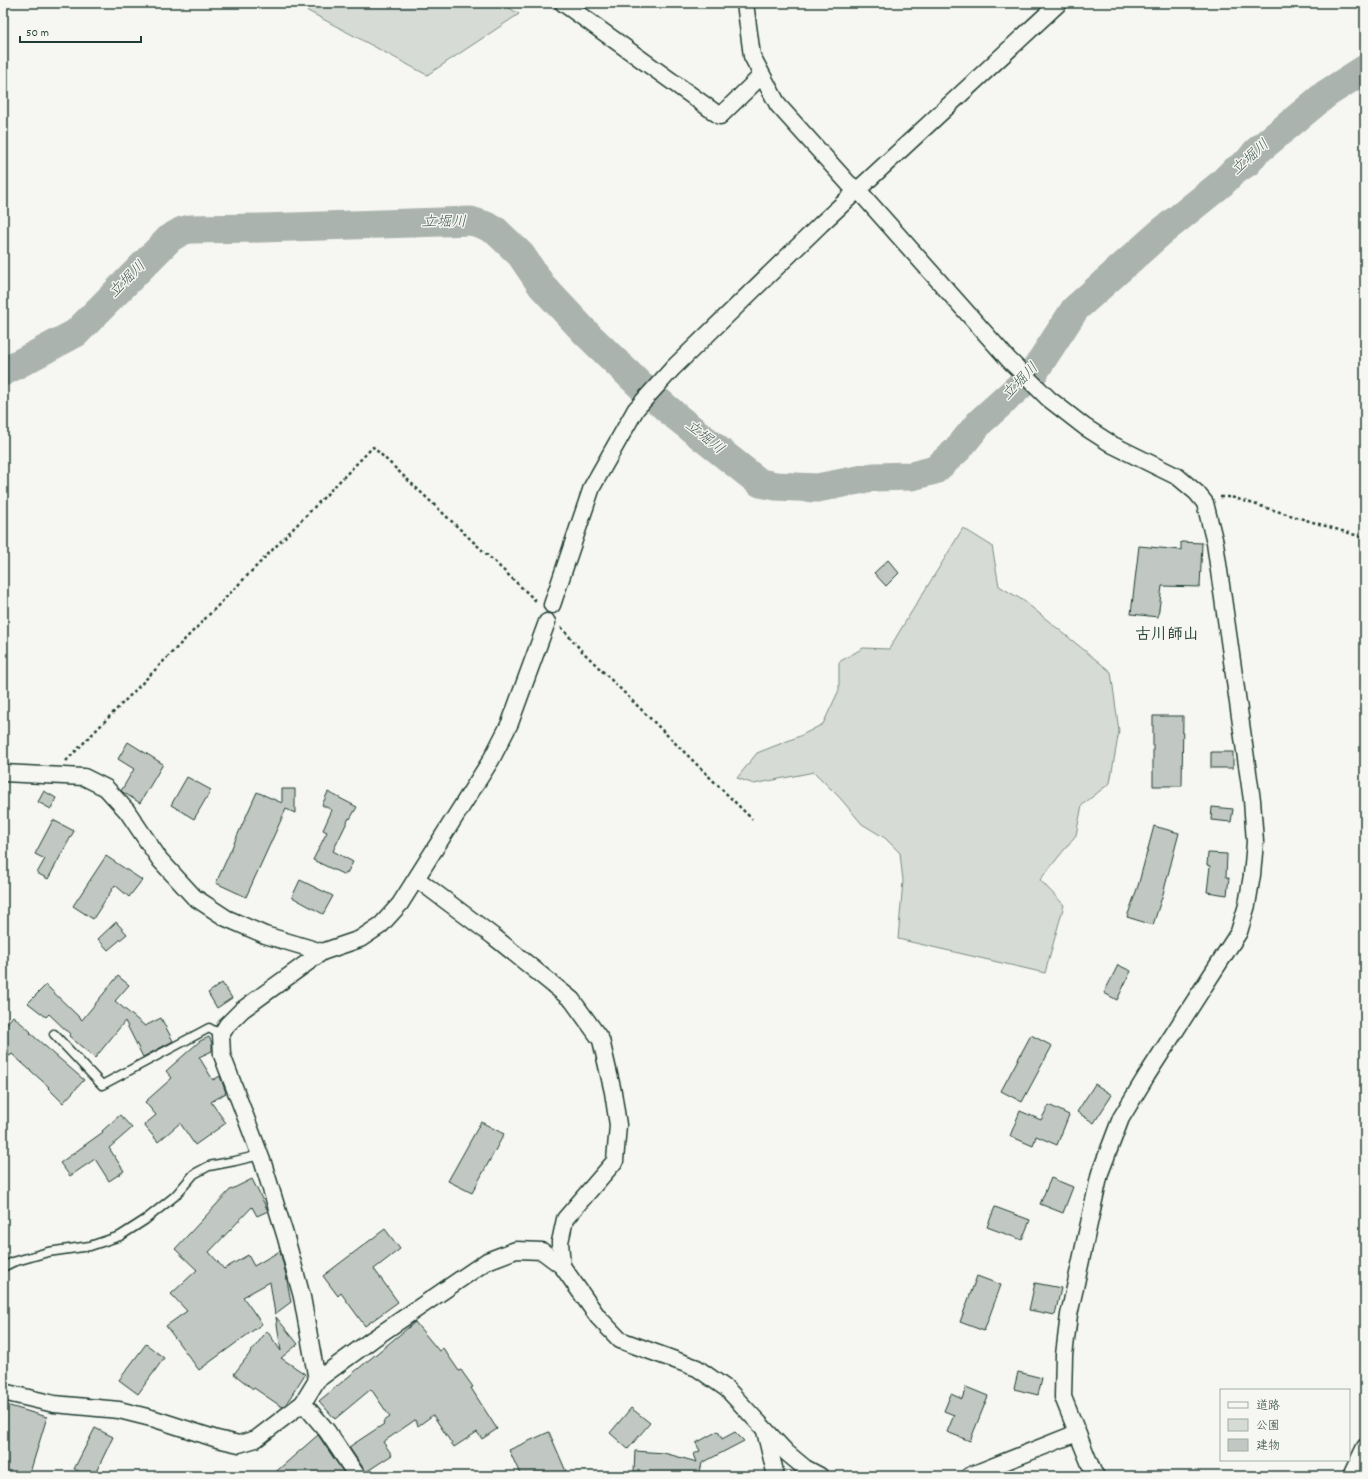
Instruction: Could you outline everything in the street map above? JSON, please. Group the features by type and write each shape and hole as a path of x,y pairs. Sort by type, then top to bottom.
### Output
{"street":[{"path":"563,3 720,116 761,76"},
{"path":"745,3 752,56 761,76 778,105 849,184 858,190 1009,360 1049,399 1085,427 1113,445 1178,477 1197,493 1205,503 1215,543 1252,800 1255,842 1252,875 1247,904 1239,932 1121,1118 1100,1173 1069,1314 1064,1355 1062,1397 1096,1476"},
{"path":"546,605 592,487 636,409 672,368 858,190 1059,3"},
{"path":"317,1380 302,1297 286,1238 260,1155 222,1055 222,1035 227,1025 242,1010 322,952 360,939 381,925 400,904 491,760 510,723 552,622"},
{"path":"3,774 84,777 106,788 127,811 160,860 194,897 226,918 265,935 322,952"},
{"path":"417,879 493,936 572,1000 601,1040 613,1092 618,1125 615,1161 565,1219 560,1242 562,1266"},
{"path":"3,1392 54,1404 119,1410 239,1444 256,1439 303,1402 317,1380 487,1261 516,1250 542,1252 562,1266 598,1317 620,1340 697,1368 727,1389 787,1453 805,1468 820,1476"},
{"path":"303,1402 327,1431 357,1476"},
{"path":"765,1430 776,1476"},
{"path":"969,1476 1077,1433"},
{"path":"1351,1476 1365,1447"}],"lane":[{"path":"54,1034 102,1085 209,1028 222,1035"},
{"path":"3,1267 13,1262 48,1252 90,1246 120,1236 145,1220 175,1196 194,1174 209,1166 260,1155"}],"path":[{"path":"52,775 373,447 546,605"},
{"path":"1205,503 1214,497 1230,497 1365,538"},
{"path":"552,622 752,819"}],"green space":[{"path":"293,3 501,3 519,14 427,75"},
{"path":"963,528 992,546 999,586 1024,601 1111,672 1119,731 1110,783 1082,805 1076,835 1040,880 1064,905 1045,973 898,939 903,881 900,853 885,838 862,824 840,798 814,772 754,784 737,778 757,753 800,736 823,724 839,690 839,662 863,648 889,649"}],"building":[{"path":"1181,542 1202,543 1200,587 1162,586 1158,617 1131,614 1139,546 1181,550"},
{"path":"888,560 899,573 886,586 874,573"},
{"path":"1153,716 1183,716 1182,786 1153,786"},
{"path":"128,742 163,764 140,803 121,791 134,769 118,759"},
{"path":"1211,752 1233,752 1233,768 1211,768"},
{"path":"187,777 211,790 194,819 171,805"},
{"path":"282,789 295,789 295,813 286,809 246,897 216,883 257,792 282,803"},
{"path":"44,791 56,798 51,809 38,802"},
{"path":"328,792 357,807 350,819 349,818 333,851 353,862 345,875 313,860 327,832 323,830 332,810 322,805"},
{"path":"1212,807 1233,809 1231,822 1211,820"},
{"path":"53,820 74,831 48,879 37,873 45,859 35,854"},
{"path":"1154,826 1179,833 1153,925 1127,917 1138,886"},
{"path":"1208,853 1227,854 1226,877 1229,878 1227,895 1207,892 1210,866 1207,865"},
{"path":"106,856 142,880 129,897 115,885 93,919 73,906"},
{"path":"300,880 333,896 323,914 292,897"},
{"path":"116,922 127,934 108,950 98,939"},
{"path":"1118,965 1131,971 1117,1000 1104,993"},
{"path":"118,976 129,985 115,1001 145,1026 161,1018 173,1041 143,1057 125,1021 95,1058 69,1036 70,1034 49,1014 46,1017 28,1003 46,985 82,1020"},
{"path":"222,983 232,998 217,1008 208,993"},
{"path":"13,1016 31,1032 30,1033 84,1080 63,1103 48,1088 49,1087 12,1054 10,1056 3,1051 3,1028"},
{"path":"1031,1035 1052,1046 1022,1102 1001,1091"},
{"path":"209,1037 212,1043 212,1051 199,1057 213,1080 220,1076 226,1093 211,1102 226,1123 195,1145 180,1123 158,1142 144,1125 156,1115 145,1102 172,1078 166,1071 200,1041"},
{"path":"1095,1084 1112,1095 1094,1123 1077,1112"},
{"path":"1049,1105 1069,1115 1057,1145 1036,1136 1033,1146 1010,1136 1020,1111 1041,1120"},
{"path":"120,1115 132,1128 109,1148 124,1171 109,1181 95,1159 70,1176 60,1163 103,1132 102,1131"},
{"path":"481,1122 504,1134 472,1193 448,1181"},
{"path":"1051,1178 1073,1187 1063,1213 1040,1204"},
{"path":"252,1179 268,1211 257,1216 252,1207 209,1252 224,1269 248,1255 254,1266 280,1251 291,1302 275,1314 270,1282 243,1297 262,1324 199,1370 166,1326 187,1311 171,1294 197,1270 175,1249 230,1190"},
{"path":"995,1207 1030,1220 1022,1240 987,1227"},
{"path":"385,1229 400,1249 374,1269 398,1302 365,1326 341,1293 338,1296 323,1276"},
{"path":"977,1276 1001,1285 984,1331 960,1322"},
{"path":"1035,1283 1061,1288 1055,1315 1029,1310"},
{"path":"276,1317 298,1344 281,1358 305,1374 286,1404 282,1407 254,1388 253,1389 234,1374 267,1331 281,1351"},
{"path":"415,1322 439,1351 443,1348 459,1371 461,1370 473,1387 471,1388 497,1429 482,1439 477,1432 454,1447 433,1415 418,1426 415,1420 383,1442 392,1455 366,1472 349,1447 384,1424 383,1422 390,1417 371,1389 335,1419 319,1401"},
{"path":"146,1344 164,1358 138,1394 119,1380"},
{"path":"1018,1372 1042,1378 1038,1395 1014,1389"},
{"path":"966,1387 988,1396 970,1441 947,1432 954,1415 944,1411 951,1394 962,1399"},
{"path":"3,1404 47,1417 29,1476 3,1476"},
{"path":"631,1408 650,1423 628,1449 610,1433"},
{"path":"95,1428 113,1437 94,1476 88,1476 74,1469"},
{"path":"718,1431 722,1439 735,1432 744,1441 702,1463 699,1476 642,1476 642,1472 634,1471 635,1451 664,1453 697,1462 694,1454 700,1451 696,1443"},
{"path":"549,1432 568,1476 521,1476 509,1450"},
{"path":"318,1435 346,1476 271,1476"}],"waterway":[{"name":"立堀川","path":"3,372 76,333 170,238 182,231 190,229 471,221 496,231 521,255 542,286 586,333 643,388 678,418 760,483 776,486 817,488 874,477 912,476 935,470 958,449 980,422 1032,375 1075,309 1159,234 1221,184 1233,172 1248,162 1256,152 1326,94 1365,69"}],"district":[{"name":"古川師山","path":"1167,635"}]}
